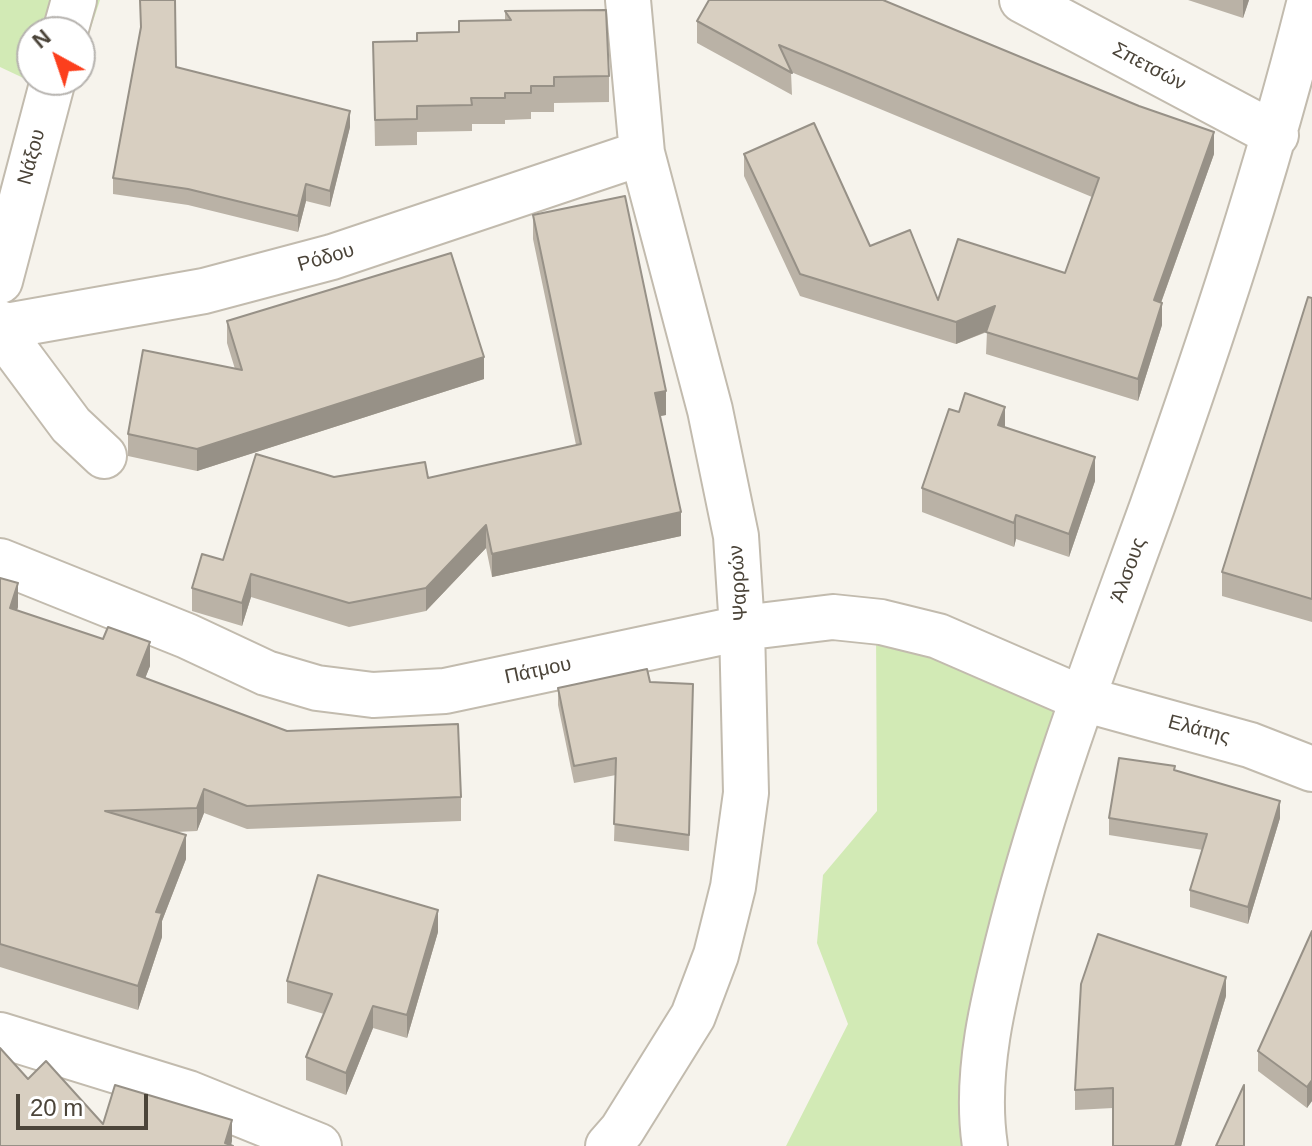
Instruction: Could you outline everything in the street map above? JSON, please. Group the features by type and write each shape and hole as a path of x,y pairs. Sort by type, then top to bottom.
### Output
{"street":[{"name":"Ψαρρών","path":"608,1146 693,1016 716,955 733,887 746,793 742,628 736,536 710,410 642,153 628,0"},
{"name":"Σπετσών","path":"1022,0 1276,135"},
{"name":"Άλσους","path":"985,1146 984,1078 994,997 1029,862 1083,699 1173,447 1276,135 1310,0"},
{"name":"Νάξου","path":"0,281 49,96"},
{"name":"Ρόδου","path":"1,325 204,291 290,268 436,225 642,153"},
{"path":"1,325 71,425 104,456"},
{"name":"Πάτμου","path":"0,561 187,636 266,673 317,688 373,695 445,691 742,628 833,617 881,622 938,636 1083,699"},
{"name":"Ελάτης","path":"1083,699 1250,745 1312,769"},
{"path":"0,1035 188,1093 319,1146"}],"green space":[{"path":"0,0 100,0 95,16 16,16 16,75 0,67"},
{"path":"876,630 1067,705 976,1146 786,1146 848,1024 817,943 823,875 877,811"}],"building":[{"path":"140,0 175,0 176,67 350,111 330,191 306,184 298,216 188,189 113,178 141,27"},
{"path":"709,0 883,0 1139,106 1214,132 1154,300 1162,303 1138,379 986,332 995,306 956,322 800,274 744,154 814,123 870,246 910,230 938,300 958,239 1065,273 1099,178 779,45 792,73 697,21"},
{"path":"606,10 609,76 554,77 554,86 531,86 531,93 505,93 505,98 471,98 472,105 417,106 417,119 375,120 373,42 417,41 417,33 459,32 459,21 511,20 505,11"},
{"path":"625,196 666,391 655,393 681,512 492,554 486,525 426,588 349,603 251,574 242,603 192,588 202,554 223,560 256,454 334,477 425,462 428,478 581,444 533,215"},
{"path":"451,253 484,357 197,449 128,434 143,350 242,370 227,321"},
{"path":"1308,297 1312,298 1312,599 1222,572"},
{"path":"965,393 1005,407 998,425 1095,457 1069,534 1016,515 1014,523 922,488 949,409 959,412"},
{"path":"0,578 18,583 10,608 103,639 108,627 150,642 137,675 287,731 458,724 461,797 247,806 204,789 197,808 105,811 186,835 156,912 162,913 138,986 0,944"},
{"path":"647,669 650,682 693,684 689,835 614,824 616,758 574,766 558,688"},
{"path":"1119,758 1175,766 1174,770 1280,801 1248,907 1190,890 1207,834 1109,818"},
{"path":"318,875 438,910 407,1015 373,1006 346,1073 306,1057 332,994 287,981"},
{"path":"1312,931 1312,1080 1307,1087 1258,1051"},
{"path":"1098,934 1226,977 1175,1146 1113,1146 1113,1088 1075,1090 1081,984"},
{"path":"0,1048 28,1079 46,1061 103,1124 115,1085 232,1120 225,1143 233,1146 0,1146"},
{"path":"1244,1085 1244,1146 1216,1146"}]}
